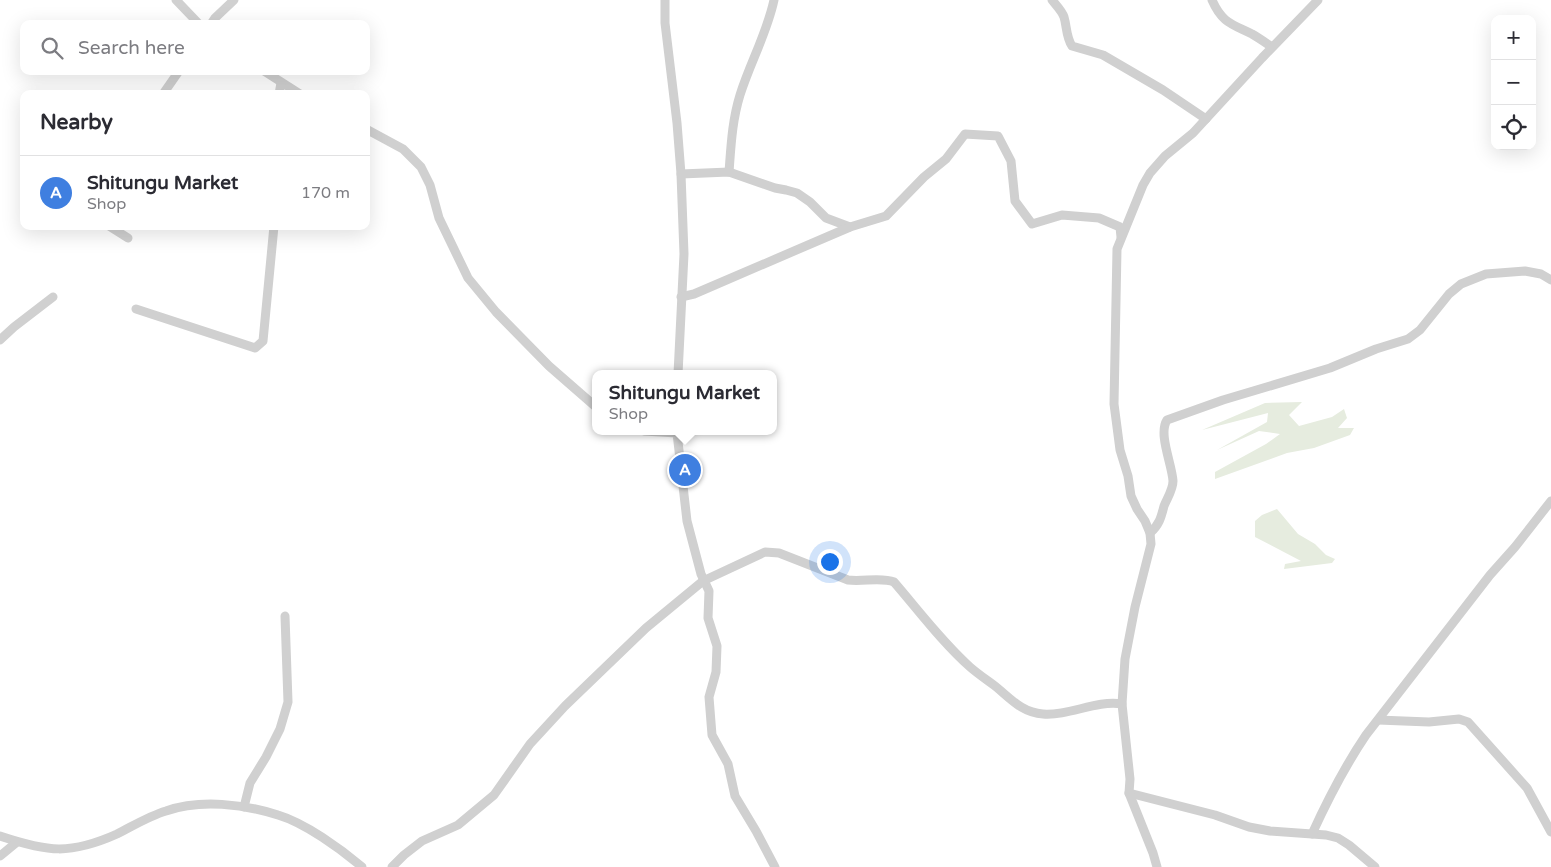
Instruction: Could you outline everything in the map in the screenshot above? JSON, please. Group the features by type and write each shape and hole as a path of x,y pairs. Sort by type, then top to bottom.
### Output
{"street":[{"path":"176,0 195,20"},
{"path":"214,20 234,0"},
{"path":"665,0 665,23 678,123 684,254 678,370"},
{"path":"729,172 732,134 738,103 762,41 774,0"},
{"path":"1052,0 1062,12 1067,36 1072,46 1103,55 1163,90 1206,120"},
{"path":"1212,0 1222,18 1231,25 1253,34 1272,47"},
{"path":"1157,867 1129,793 1130,779 1122,704 1125,659 1135,607 1151,544 1150,533 1145,521 1131,496 1116,430 1114,404 1116,259 1121,237 1150,173 1165,156 1206,120 1272,47 1318,0"},
{"path":"166,90 176,75"},
{"path":"270,75 293,90"},
{"path":"280,90 281,83"},
{"path":"370,131 403,149 415,161 430,185 440,218 468,278 496,312 550,366 592,403"},
{"path":"681,298 850,227 883,218 890,214 924,177 946,159 965,134 998,136 1011,161 1016,201 1032,224 1062,215 1099,218 1120,227 1121,237"},
{"path":"681,174 729,172 797,194 810,202 826,218 850,227"},
{"path":"115,230 128,238"},
{"path":"136,309 255,348 263,341 274,230"},
{"path":"1150,533 1160,521 1172,486 1171,464 1164,438 1167,420 1223,400 1330,368 1376,349 1408,339 1420,330 1449,294 1461,284 1486,274 1525,271 1542,274 1551,280"},
{"path":"0,340 53,297"},
{"path":"677,435 687,521 703,581 709,591 708,618 717,646 716,672 709,697 712,735 728,764 735,796 775,867"},
{"path":"1312,834 1330,794 1352,755 1490,575 1551,501"},
{"path":"392,867 422,841 458,825 494,795 530,744 565,706 646,628 703,581 765,552 779,553 848,580 858,582 891,580 965,662 1014,703 1024,709 1041,714 1060,714 1104,704 1122,704"},
{"path":"244,807 250,783 266,758 280,729 288,702 285,616"},
{"path":"1378,720 1429,722 1459,720 1468,722 1527,788 1551,832"},
{"path":"1129,793 1215,815 1249,827 1338,838 1375,867"},
{"path":"0,836 47,850 72,850 116,834 164,811 185,805 244,807 279,815 306,828 332,844 362,867"},
{"path":"0,856 17,842"}],"shaded area":[{"path":"1302,402 1289,415 1299,426 1332,417 1344,409 1347,418 1338,428 1354,428 1350,435 1314,448 1287,453 1215,479 1215,472 1266,444 1280,434 1259,431 1217,450 1267,422 1268,413 1202,430 1265,403"},
{"path":"1277,509 1298,534 1315,544 1326,555 1335,559 1332,563 1284,569 1285,564 1301,561 1255,537 1255,521 1262,515"}],"place":[{"name":"Shitungu Market","path":"685,470"}]}
